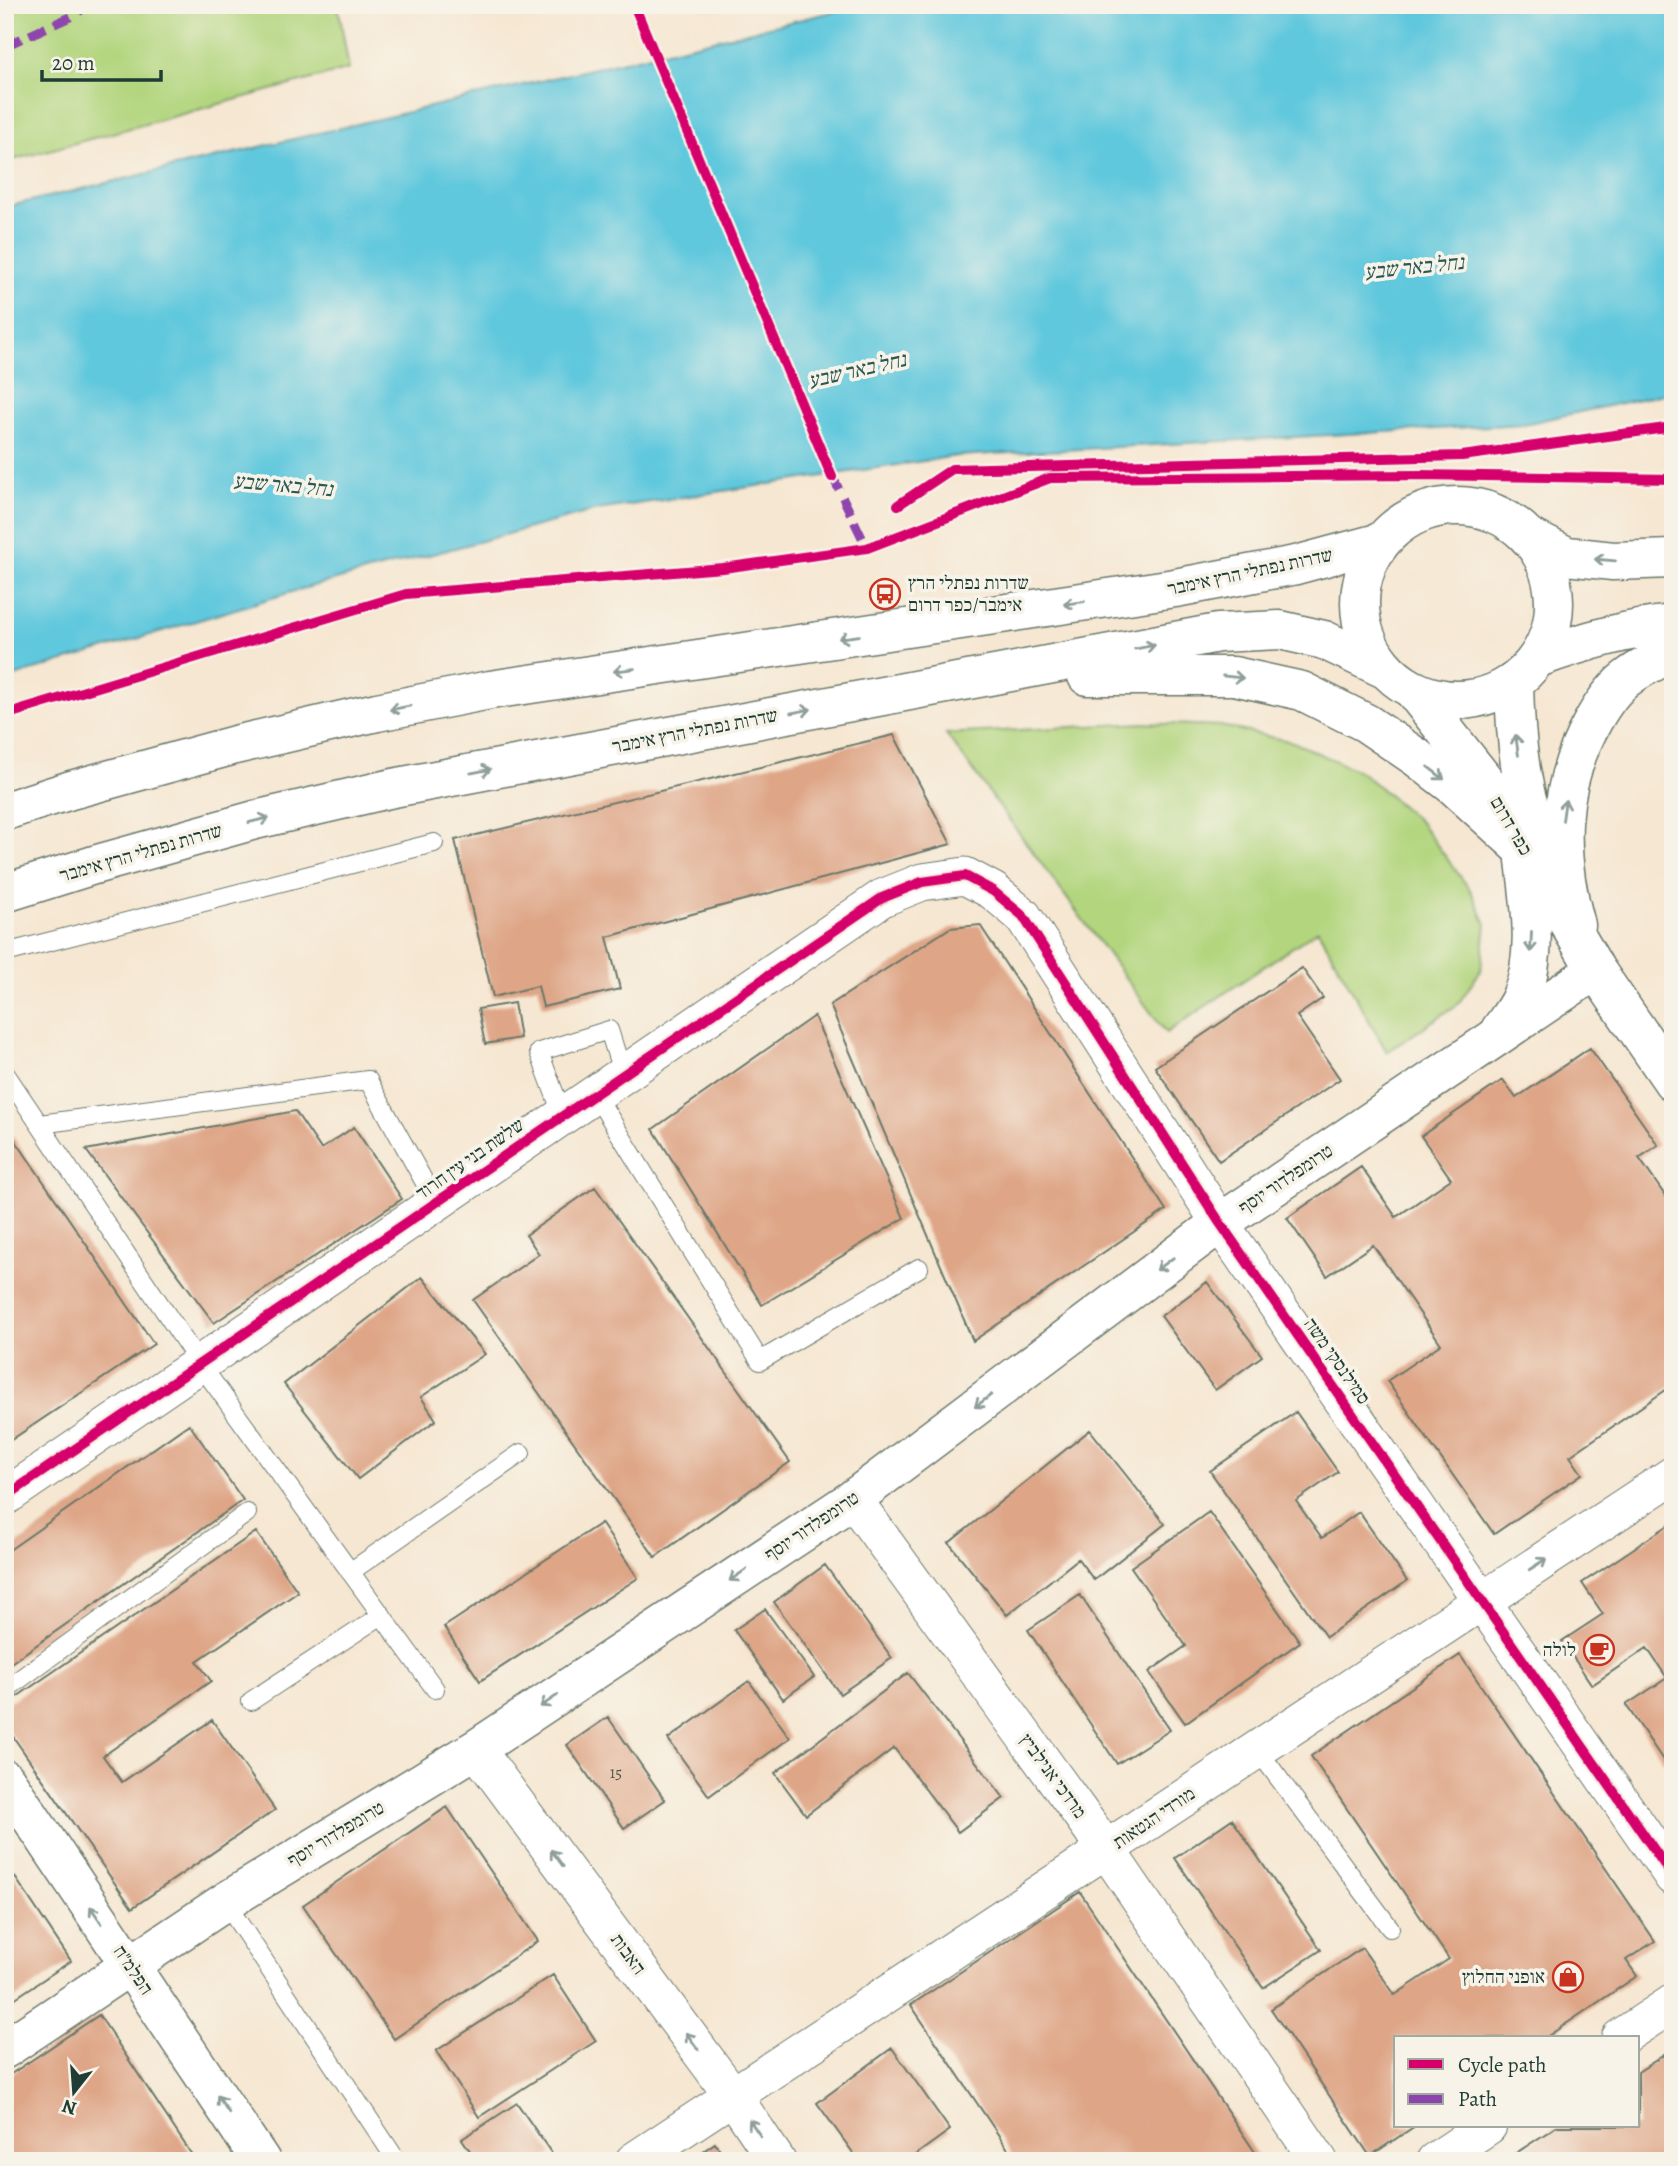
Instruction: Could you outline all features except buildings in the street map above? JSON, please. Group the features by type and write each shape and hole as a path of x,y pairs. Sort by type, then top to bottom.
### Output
{"main road":[{"path":"1673,559 1613,561 1567,556 1529,537 1502,516 1470,507 1437,508 1406,520 1381,542 1367,566 1360,593 1361,621 1370,647 1400,680 1438,699 1465,700 1491,695 1526,670 1572,646 1673,624"},
{"path":"1526,670 1552,628 1555,596 1547,564 1529,537"},
{"name":"שדרות נפתלי הרץ אימבר","path":"5,811 235,745 377,712 490,690 1175,588 1296,565 1381,542"},
{"name":"שדרות נפתלי הרץ אימבר","path":"5,893 254,820 393,788 1218,634 1280,630 1324,640 1400,680"},
{"path":"1576,925 1567,894 1562,823 1568,782 1579,746 1601,706 1629,677 1673,652"},
{"name":"כפר דרום","path":"1526,670 1515,732 1519,764 1535,831 1596,970"},
{"path":"994,675 1234,676 1302,691 1366,723 1416,757 1455,787 1524,850 1532,928 1530,966 1521,998 1495,1038"},
{"name":"כפר דרום","path":"1400,680 1485,781 1596,970 1673,1082"},
{"name":"טרומפלדור יוסף","path":"5,2049 225,1902 476,1749 853,1499 1220,1223 1596,970"},
{"name":"הפלמ\"ח","path":"5,1779 261,2161"}],"street":[{"name":"שלשת בני עין חרוד","path":"5,1497 882,898 922,881 965,876"},
{"name":"סמילנסקי משה","path":"965,876 993,891 1023,916 1220,1223 1673,1877"},
{"name":"מורדי הגטאות","path":"635,2161 1673,1475"},
{"name":"מרדכי אנילביץ","path":"853,1499 1106,1849 1320,2161"},
{"name":"האבות","path":"476,1749 733,2096 777,2161"},
{"path":"1623,2036 1673,2003"},
{"path":"1435,2161 1485,2128"}],"lane":[{"path":"5,953 434,844"},
{"path":"563,1116 539,1052 609,1030 609,1085 760,1361 919,1268"},
{"path":"5,1073 200,1364 435,1689"},
{"path":"40,1125 368,1080 436,1203"},
{"path":"350,1572 521,1453"},
{"path":"5,1690 247,1513"},
{"path":"251,1700 382,1615"},
{"path":"1257,1749 1390,1928"},
{"path":"225,1902 397,2161"}],"green space":[{"path":"5,5 338,5 349,69 5,162"},
{"path":"1142,723 1221,726 1293,742 1361,772 1419,821 1471,891 1486,924 1481,970 1458,1004 1387,1052 1318,930 1166,1033 946,734"}],"water":[{"name":"נחל באר שבע","path":"862,5 1673,5 1673,392 1524,424 957,456 597,510 298,590 5,679 5,207"}],"marked path":[{"path":"5,46 77,14 86,5"},
{"path":"831,473 867,548"}],"cycle path":[{"path":"634,5 832,477"},
{"path":"898,505 952,469 1462,456 1673,427"},
{"path":"5,715 406,594 723,568 867,548 1050,478 1419,475 1673,479"},
{"path":"5,1497 882,898 922,882 965,876 993,891 1023,916 1220,1223 1673,1877"}],"place":[{"name":"שדרות נפתלי הרץ אימבר/כפר דרום","path":"885,594"},
{"name":"לולה","path":"1599,1650"},
{"name":"אופני החלוץ","path":"1568,1977"}]}
